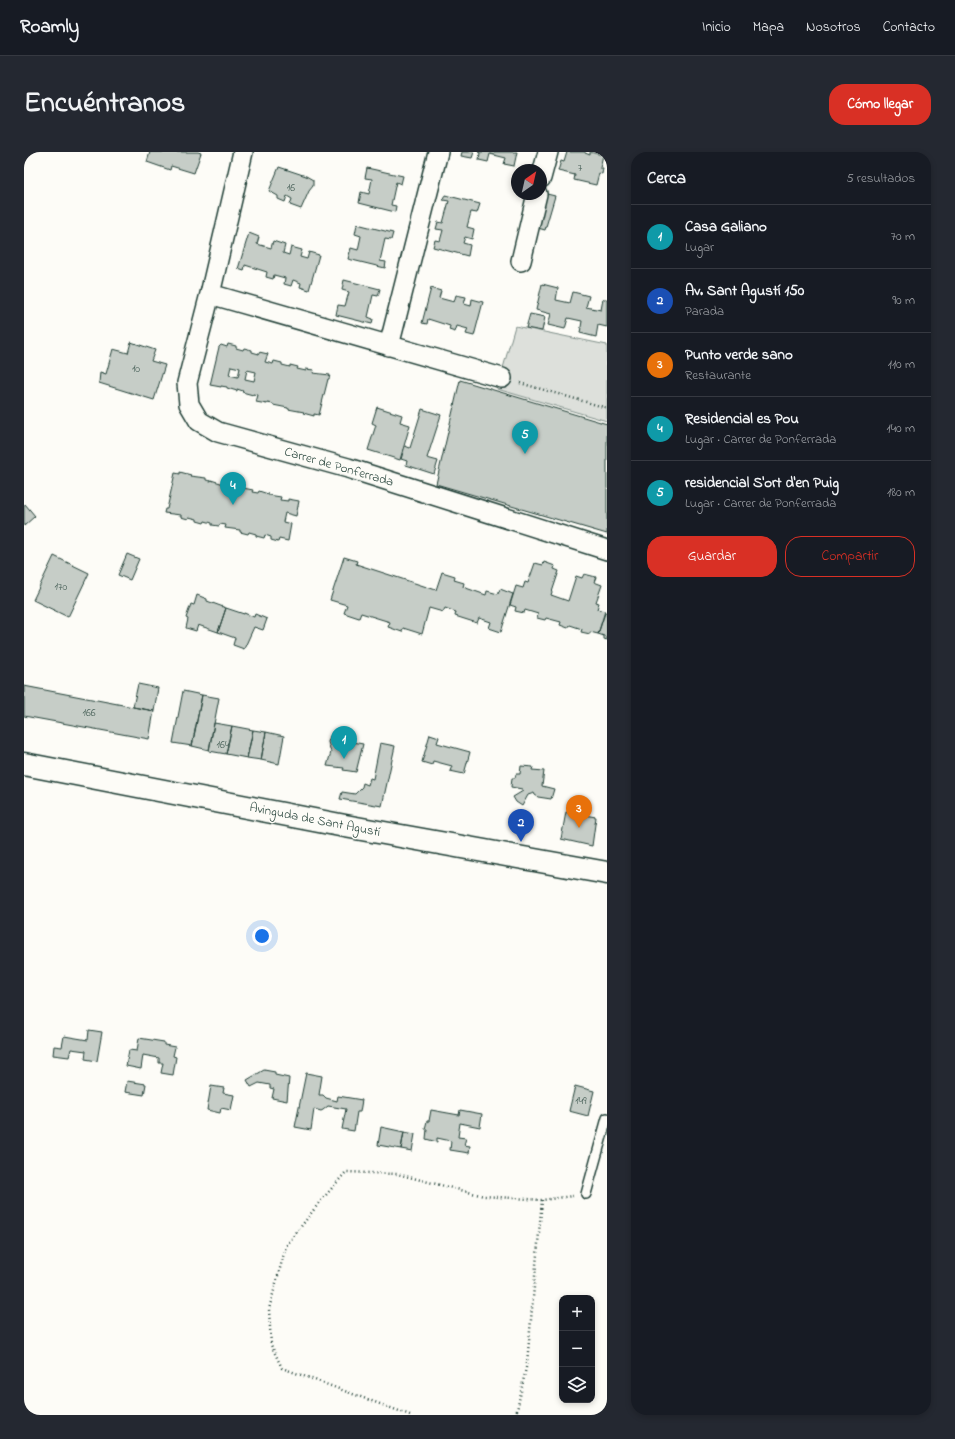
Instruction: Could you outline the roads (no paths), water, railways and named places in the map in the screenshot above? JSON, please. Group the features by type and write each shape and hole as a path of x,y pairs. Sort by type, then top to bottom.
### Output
{"street":[{"name":"Carrer de Ponferrada","path":"243,152 210,294 187,384 189,404 199,421 218,432 348,468 607,550"},
{"path":"389,346 438,152"},
{"path":"545,164 548,152"},
{"path":"520,261 535,200"},
{"path":"210,294 502,378"},
{"name":"Avinguda de Sant Agustí","path":"24,764 345,826 607,873"}],"lane":[{"path":"586,1194 607,1118"}],"place":[{"name":"residencial S'ort d'en Puig","path":"525,454"},
{"name":"Residencial es Pou","path":"233,505"},
{"name":"Casa Galiano","path":"344,759"},
{"name":"Punto verde sano","path":"579,828"},
{"name":"Av. Sant Agustí 150","path":"521,842"}]}
